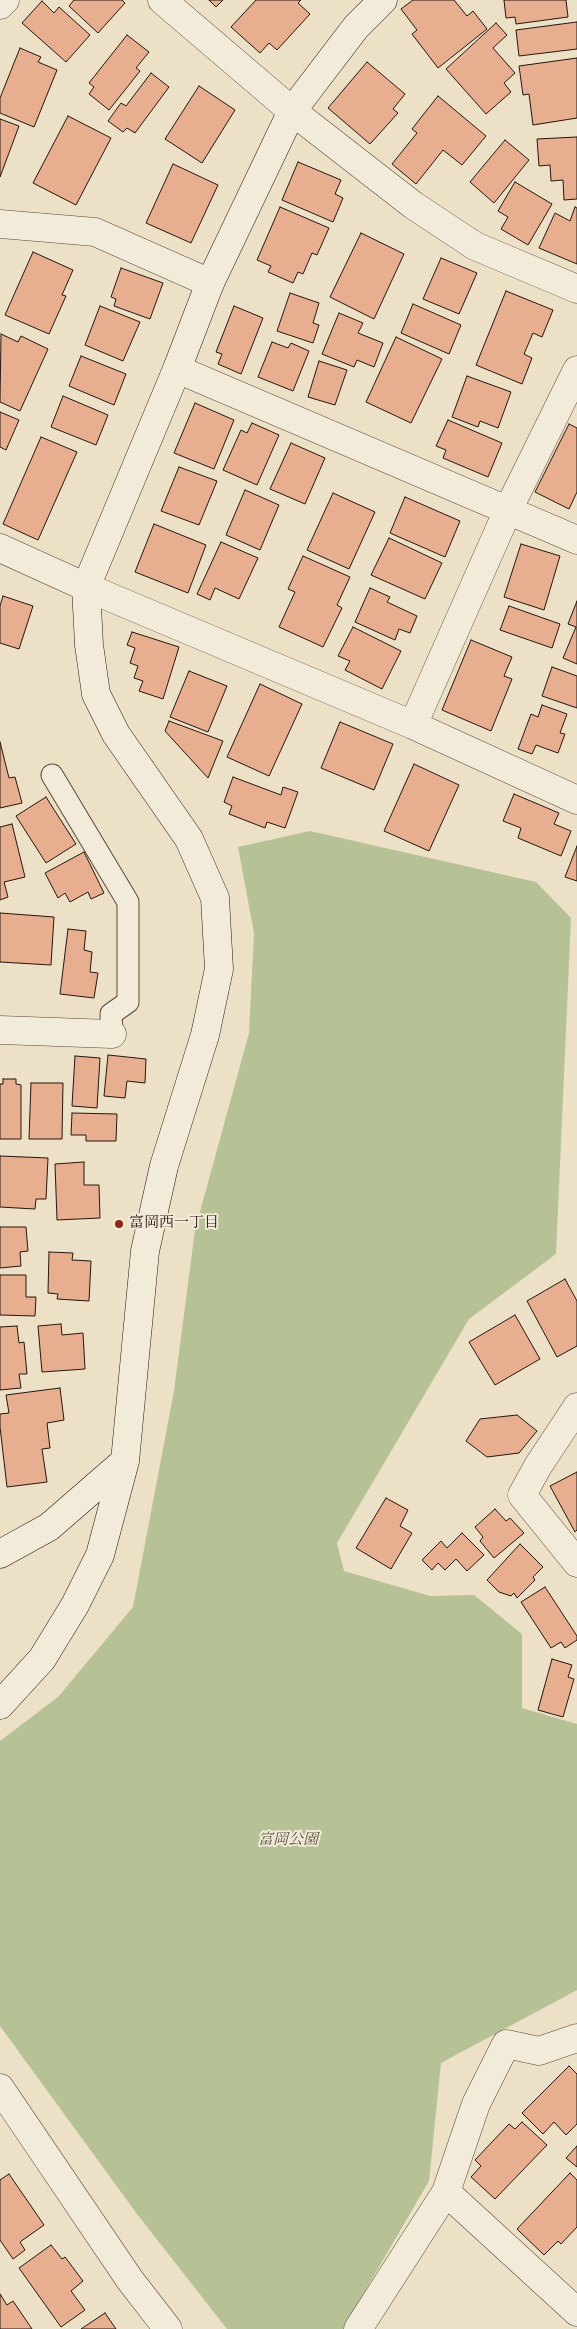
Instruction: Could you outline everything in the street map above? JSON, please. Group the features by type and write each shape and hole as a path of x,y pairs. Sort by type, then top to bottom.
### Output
{"street":[{"path":"0,5 5,0"},
{"path":"162,0 292,111 413,205 475,246 577,289"},
{"path":"0,1705 42,1659 75,1605 100,1555 124,1461 144,1251 164,1166 205,1034 219,970 215,898 189,839 116,734 96,694 89,645 86,588 177,369 210,283 292,111 356,27 383,0"},
{"path":"0,224 95,232 210,283"},
{"path":"177,369 577,540"},
{"path":"413,725 508,510 577,370"},
{"path":"0,548 86,588 413,725 577,800"},
{"path":"0,1030 112,1034"},
{"path":"577,1407 522,1495 577,1563"},
{"path":"0,1554 49,1527 124,1461"},
{"path":"358,2329 446,2192 476,2104 506,2044 539,2051 577,2038"},
{"path":"0,2088 130,2280 168,2329"},
{"path":"446,2192 577,2312"}],"lane":[{"path":"52,775 128,902 128,1002 111,1014 112,1034"}],"green space":[{"name":"富岡公園","path":"310,831 536,882 571,918 556,1254 469,1319 337,1543 344,1571 430,1596 474,1595 522,1634 522,1708 577,1724 577,1990 441,2063 429,2181 343,2329 227,2329 137,2214 0,2026 0,1741 58,1697 133,1607 174,1391 195,1230 249,1033 254,933 238,847"}],"building":[{"path":"74,0 122,0 125,3 98,33 69,6"},
{"path":"209,0 223,0 216,7"},
{"path":"256,0 301,0 298,3 310,14 277,50 269,43 260,53 231,27"},
{"path":"413,0 454,0 467,16 473,11 487,29 438,68 412,34 417,30 401,9"},
{"path":"504,0 566,0 568,17 516,24 515,17 506,18"},
{"path":"42,1 54,13 59,7 90,35 66,62 22,23"},
{"path":"577,22 577,49 519,56 516,30"},
{"path":"496,23 507,35 493,48 515,73 504,83 511,92 486,114 446,69"},
{"path":"127,35 149,52 136,68 140,71 109,110 89,94 94,87 89,83"},
{"path":"20,48 41,57 38,62 57,70 34,127 0,113 0,98"},
{"path":"577,58 577,118 533,125 529,94 523,95 519,66"},
{"path":"367,62 405,94 393,109 398,113 370,144 328,108"},
{"path":"151,73 169,87 135,133 127,128 123,132 108,121 121,103 126,106"},
{"path":"199,86 235,110 202,163 165,139"},
{"path":"438,96 486,136 462,165 443,150 416,184 392,164 417,133 412,129"},
{"path":"68,116 111,138 76,205 33,183"},
{"path":"0,119 19,126 0,177"},
{"path":"577,137 577,199 564,200 563,180 551,181 550,165 539,166 537,139"},
{"path":"505,140 529,160 494,203 470,182"},
{"path":"298,162 341,180 335,194 343,198 333,222 282,200"},
{"path":"173,164 218,185 191,243 146,223"},
{"path":"515,182 552,204 528,245 501,229 508,217 498,211"},
{"path":"280,207 329,228 317,255 312,253 303,274 298,272 293,283 268,272 271,266 257,260"},
{"path":"575,207 577,208 577,264 539,248 555,213 570,221"},
{"path":"361,233 404,254 374,319 330,297"},
{"path":"33,252 73,270 62,295 66,296 49,334 5,315"},
{"path":"441,258 477,273 459,314 423,299"},
{"path":"121,268 163,283 150,319 114,306 116,299 111,297"},
{"path":"506,291 553,310 542,337 533,333 524,354 532,358 522,384 476,365"},
{"path":"290,293 319,303 313,323 319,325 313,343 277,331"},
{"path":"413,304 461,325 449,354 401,333"},
{"path":"100,306 140,322 123,361 85,345"},
{"path":"234,306 263,318 241,374 218,364 222,354 216,352"},
{"path":"339,313 363,323 358,333 383,343 374,367 357,360 354,367 322,354"},
{"path":"1,334 18,342 21,336 48,349 20,411 0,402"},
{"path":"396,337 442,359 411,423 366,402"},
{"path":"272,342 288,348 291,343 309,351 293,391 258,377"},
{"path":"81,356 126,374 114,405 69,386"},
{"path":"319,361 347,370 335,405 308,397"},
{"path":"467,376 511,392 498,428 480,421 478,427 452,417"},
{"path":"63,396 108,415 96,445 51,427"},
{"path":"195,403 234,420 214,469 174,453"},
{"path":"0,412 19,420 6,450 0,447"},
{"path":"448,420 502,443 488,477 443,458 446,450 436,446"},
{"path":"252,423 279,435 257,485 223,470 241,430 247,433"},
{"path":"569,424 577,428 577,492 569,509 535,492"},
{"path":"41,437 77,452 38,540 3,524"},
{"path":"291,443 325,458 305,504 270,489"},
{"path":"179,467 217,481 199,525 161,511"},
{"path":"245,490 279,505 260,550 226,535"},
{"path":"333,493 375,512 349,569 307,550"},
{"path":"405,497 460,521 445,557 390,533"},
{"path":"154,524 206,545 188,593 135,572"},
{"path":"389,538 442,563 425,599 371,575"},
{"path":"221,542 258,558 239,599 215,588 210,600 197,594"},
{"path":"521,544 560,556 544,610 504,597"},
{"path":"303,556 350,577 337,605 342,608 323,647 279,627 295,592 288,589"},
{"path":"370,588 390,597 387,602 417,616 410,633 399,629 395,640 355,622"},
{"path":"3,596 33,606 19,649 0,643 0,606"},
{"path":"577,601 577,664 563,658 576,627 568,624"},
{"path":"509,606 560,624 552,648 500,630"},
{"path":"353,627 401,651 382,689 345,670 350,661 338,656"},
{"path":"132,632 179,647 163,699 139,691 143,681 134,678 138,666 130,663 135,648 127,645"},
{"path":"471,640 512,657 504,676 512,679 491,731 442,710"},
{"path":"552,667 577,676 577,708 542,696"},
{"path":"189,671 227,686 208,732 170,717"},
{"path":"260,684 302,704 269,776 227,757"},
{"path":"542,705 567,714 560,733 565,734 558,753 536,745 532,754 518,749 531,714 538,717"},
{"path":"169,721 223,741 208,778 165,731"},
{"path":"340,722 393,744 374,790 321,768"},
{"path":"0,742 9,778 15,777 22,803 0,808"},
{"path":"414,764 459,785 429,851 384,831"},
{"path":"233,777 281,795 283,787 298,792 285,828 267,822 265,828 229,814 232,806 224,802"},
{"path":"514,794 559,813 554,824 571,831 561,856 518,838 521,828 503,821"},
{"path":"46,797 76,844 46,863 16,816"},
{"path":"12,824 25,877 4,882 8,897 0,900 0,827"},
{"path":"577,846 577,881 565,877"},
{"path":"84,852 104,893 91,899 88,892 70,902 65,893 58,898 45,873"},
{"path":"0,913 54,917 51,965 0,962"},
{"path":"68,929 86,931 84,950 92,952 90,972 98,973 94,998 60,994"},
{"path":"108,1055 146,1059 145,1083 127,1081 125,1098 104,1096"},
{"path":"75,1056 100,1058 97,1108 72,1106"},
{"path":"3,1079 16,1079 16,1084 21,1085 21,1139 0,1139 0,1084 3,1084"},
{"path":"31,1083 63,1083 62,1139 29,1139"},
{"path":"72,1113 117,1114 116,1141 86,1141 86,1135 71,1135"},
{"path":"0,1156 48,1158 46,1199 36,1199 35,1209 0,1207"},
{"path":"84,1162 84,1185 99,1185 100,1218 57,1220 55,1164"},
{"path":"0,1227 26,1227 28,1251 20,1252 21,1266 0,1268"},
{"path":"49,1252 73,1253 72,1260 91,1261 89,1301 57,1299 58,1294 48,1293"},
{"path":"0,1275 26,1275 26,1297 36,1297 35,1316 0,1315"},
{"path":"565,1279 577,1301 577,1346 557,1357 527,1301"},
{"path":"515,1315 540,1359 495,1385 469,1342"},
{"path":"61,1324 62,1335 83,1333 85,1369 42,1372 38,1326"},
{"path":"17,1326 19,1343 24,1342 27,1374 19,1374 21,1388 0,1390 0,1327"},
{"path":"60,1388 64,1420 47,1423 50,1448 42,1449 47,1482 7,1487 0,1427 0,1414 9,1413 6,1395"},
{"path":"517,1415 537,1431 519,1453 487,1457 466,1441 480,1419"},
{"path":"577,1472 577,1530 575,1532 550,1486"},
{"path":"386,1498 408,1510 400,1526 412,1533 391,1569 356,1548"},
{"path":"495,1509 506,1521 510,1518 524,1533 494,1558 480,1541 483,1537 475,1527"},
{"path":"462,1533 484,1555 467,1571 456,1559 445,1570 438,1563 432,1570 422,1560 441,1541 447,1548"},
{"path":"520,1544 543,1567 533,1577 535,1580 517,1598 514,1593 511,1596 499,1592 487,1580"},
{"path":"545,1587 577,1636 577,1640 565,1648 561,1642 551,1648 521,1602"},
{"path":"552,1659 572,1665 568,1677 574,1679 563,1717 538,1710"},
{"path":"569,2066 577,2074 577,2124 566,2135 554,2122 543,2134 522,2113"},
{"path":"522,2122 547,2145 495,2199 471,2177 481,2166 475,2160 509,2124 515,2129"},
{"path":"577,2146 577,2167 566,2158"},
{"path":"570,2173 577,2180 577,2227 561,2244 558,2241 544,2255 517,2229"},
{"path":"9,2174 44,2225 20,2242 25,2250 13,2259 0,2240 0,2180"},
{"path":"51,2245 62,2259 65,2257 83,2281 71,2291 85,2310 61,2327 19,2268"},
{"path":"0,2294 7,2305 13,2301 32,2329 0,2329"},
{"path":"105,2313 116,2329 81,2329"}],"place":[{"name":"富岡西一丁目","path":"119,1224"}]}
